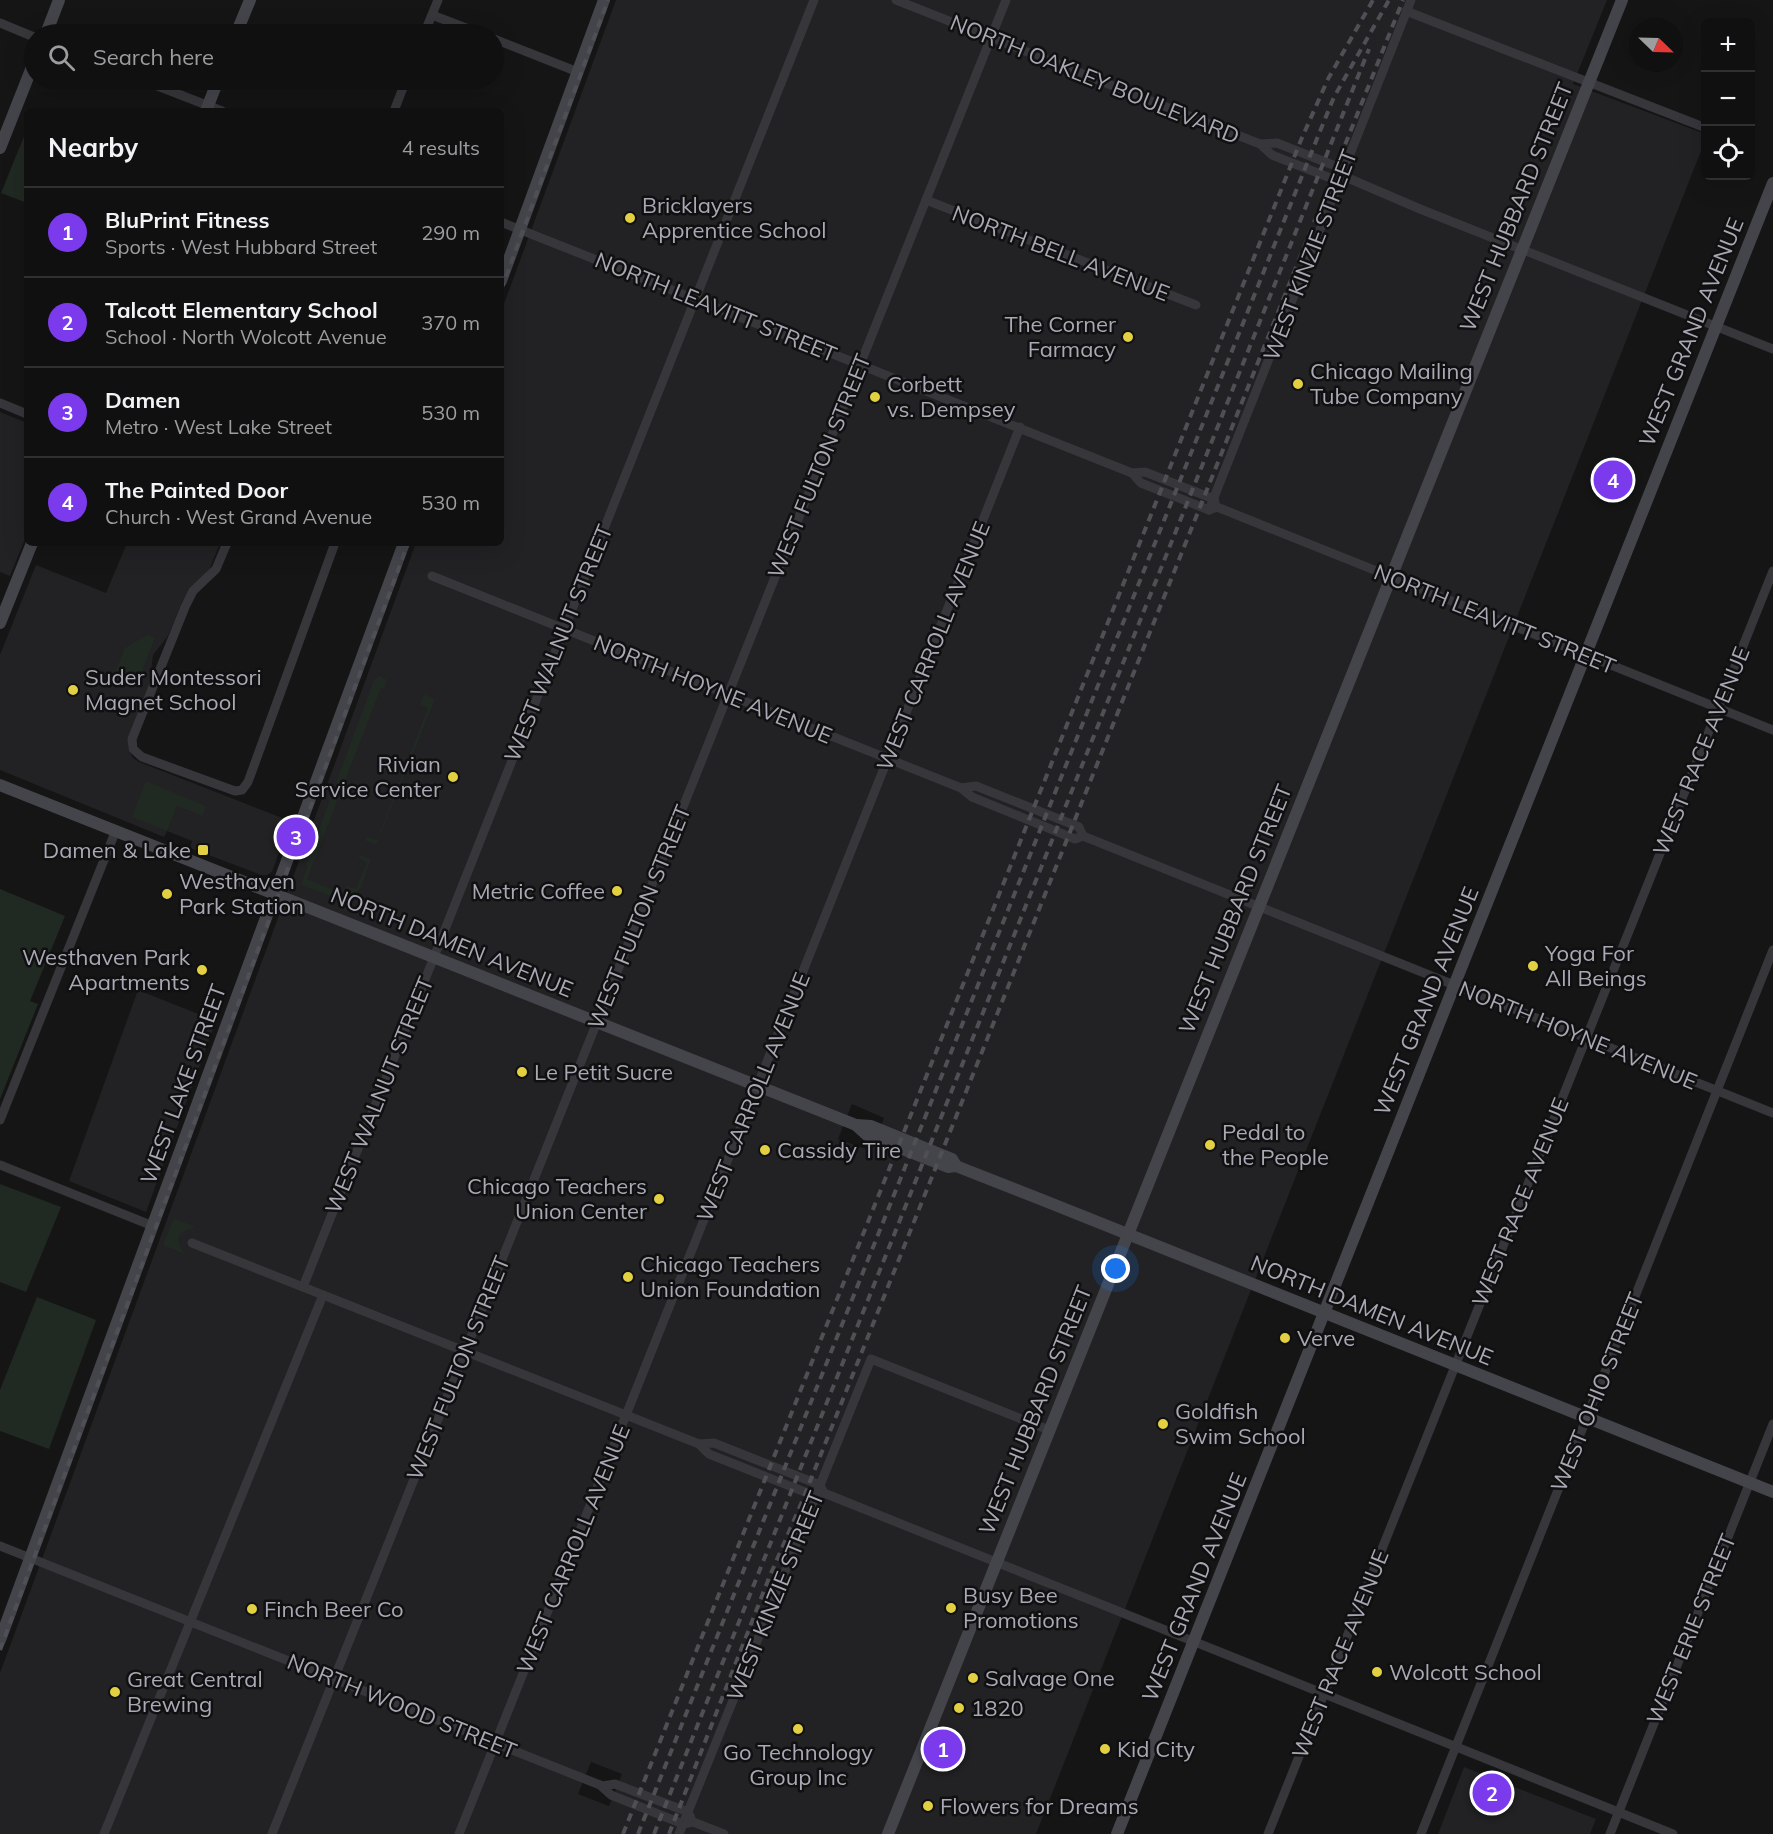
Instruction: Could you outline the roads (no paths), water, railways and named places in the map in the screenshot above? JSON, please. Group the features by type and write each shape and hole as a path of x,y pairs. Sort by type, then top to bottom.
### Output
{"main road":[{"path":"50,24 59,0"},
{"path":"240,24 250,0"},
{"path":"504,272 604,0"},
{"name":"WEST HUBBARD STREET","path":"888,1834 1622,0"},
{"path":"0,148 24,87"},
{"path":"207,108 214,90"},
{"name":"WEST GRAND AVENUE","path":"1117,1834 1773,183"},
{"path":"0,623 31,546"},
{"name":"WEST LAKE STREET","path":"0,1640 403,546"},
{"name":"NORTH DAMEN AVENUE","path":"0,784 856,1125 867,1135 948,1167 956,1166 1773,1492"}],"street":[{"path":"428,24 438,0"},
{"name":"WEST WALNUT STREET","path":"303,1287 814,0"},
{"name":"NORTH OAKLEY BOULEVARD","path":"896,0 1260,144 1272,155 1333,178 1341,175 1420,209 1773,348"},
{"name":"WEST FULTON STREET","path":"272,1834 1006,0"},
{"name":"WEST KINZIE STREET","path":"1213,505 1410,0"},
{"path":"1406,11 1701,126"},
{"path":"432,15 456,24"},
{"path":"0,23 24,33"},
{"path":"504,43 578,72"},
{"path":"165,90 207,108"},
{"path":"394,108 402,90"},
{"name":"NORTH BELL AVENUE","path":"926,200 1196,305"},
{"name":"NORTH LEAVITT STREET","path":"504,223 1020,427 1131,473 1141,483 1213,505 1773,730"},
{"path":"0,403 24,413"},
{"name":"WEST CARROLL AVENUE","path":"459,1834 1020,427"},
{"path":"227,546 216,569 194,591 185,607 132,739 134,749 142,757 235,791 242,790 248,782 334,546"},
{"name":"WEST RACE AVENUE","path":"1268,1834 1773,571"},
{"name":"NORTH HOYNE AVENUE","path":"432,576 961,788 976,786 1079,827 1083,836 1773,1113"},
{"path":"0,1120 116,830"},
{"name":"WEST OHIO STREET","path":"1421,1834 1773,950"},
{"path":"0,1165 153,1226"},
{"path":"192,1243 699,1444 710,1454 820,1491 1673,1834"},
{"path":"104,1834 323,1294"},
{"name":"WEST KINZIE STREET","path":"679,1834 688,1823 687,1812 820,1491 871,1359 1049,1430"},
{"name":"WEST ERIE STREET","path":"1610,1834 1773,1424"},
{"name":"NORTH WOOD STREET","path":"0,1546 603,1786 611,1796 724,1834"},
{"name":"NORTH WOOD STREET","path":"603,1786 615,1784 687,1812"}],"railway":[{"path":"504,282 608,0"},
{"path":"623,1834 1301,140 1328,79 1373,0"},
{"path":"638,1834 1334,97 1389,0"},
{"path":"669,1834 769,1578 801,1504 1403,0"},
{"path":"654,1834 1369,49"},
{"path":"0,1650 407,546"}],"place":[{"name":"Bricklayers Apprentice School","path":"630,218"},
{"name":"The Corner Farmacy","path":"1128,337"},
{"name":"Chicago Mailing Tube Company","path":"1298,384"},
{"name":"Corbett vs. Dempsey","path":"875,397"},
{"name":"The Painted Door","path":"1613,480"},
{"name":"Suder Montessori Magnet School","path":"73,690"},
{"name":"Rivian Service Center","path":"453,777"},
{"name":"Damen","path":"296,837"},
{"name":"Damen & Lake","path":"203,850"},
{"name":"Metric Coffee","path":"617,891"},
{"name":"Westhaven Park Station","path":"167,894"},
{"name":"Yoga For All Beings","path":"1533,966"},
{"name":"Westhaven Park Apartments","path":"202,970"},
{"name":"Le Petit Sucre","path":"522,1072"},
{"name":"Pedal to the People","path":"1210,1145"},
{"name":"Cassidy Tire","path":"765,1150"},
{"name":"Chicago Teachers Union Center","path":"659,1199"},
{"name":"Chicago Teachers Union Foundation","path":"628,1277"},
{"name":"Verve","path":"1285,1338"},
{"name":"Goldfish Swim School","path":"1163,1424"},
{"name":"Busy Bee Promotions","path":"951,1608"},
{"name":"Finch Beer Co","path":"252,1609"},
{"name":"Wolcott School","path":"1377,1672"},
{"name":"Salvage One","path":"973,1678"},
{"name":"Great Central Brewing","path":"115,1692"},
{"name":"1820","path":"959,1708"},
{"name":"Go Technology Group Inc","path":"798,1729"},
{"name":"BluPrint Fitness","path":"943,1749"},
{"name":"Kid City","path":"1105,1749"},
{"name":"Talcott Elementary School","path":"1492,1793"},
{"name":"Flowers for Dreams","path":"928,1806"}]}
